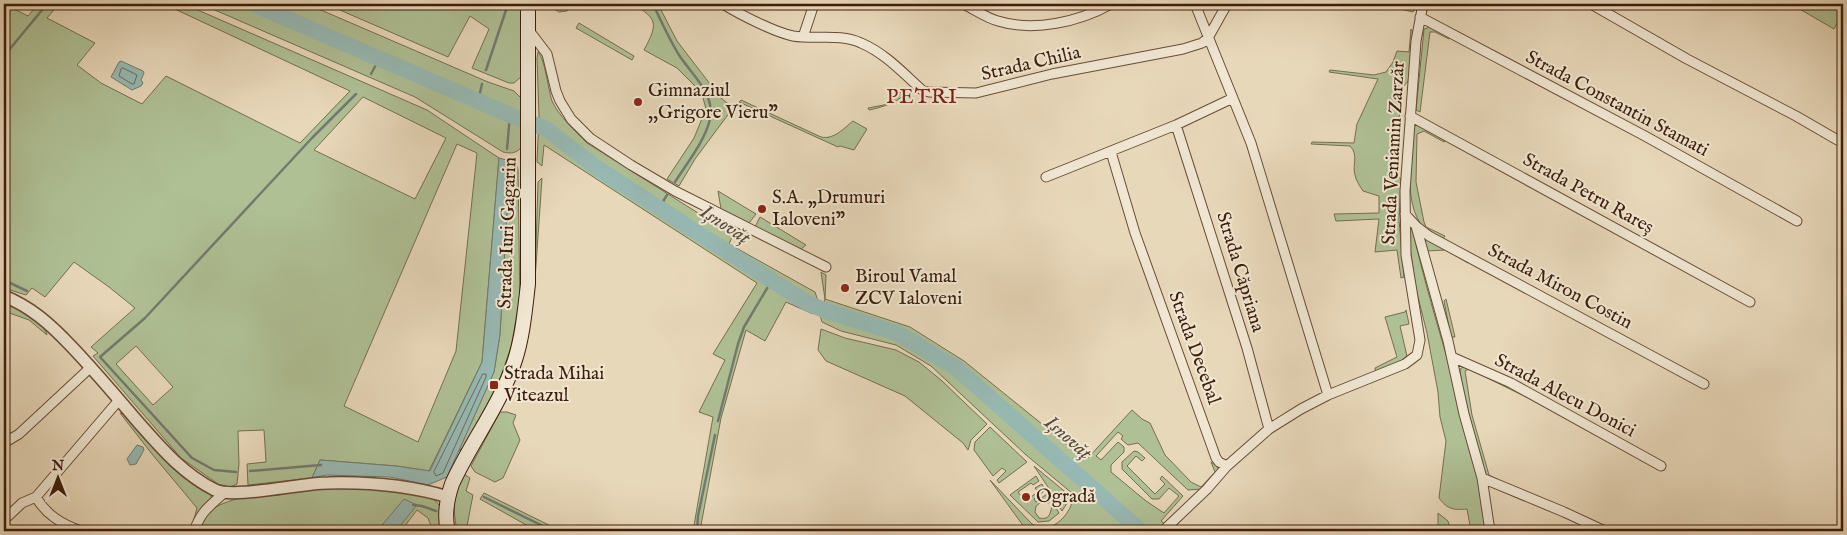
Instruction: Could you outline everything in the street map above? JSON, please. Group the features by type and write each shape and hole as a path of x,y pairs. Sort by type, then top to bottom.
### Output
{"main road":[{"name":"Strada Iuri Gagarin","path":"448,531 446,518 448,497 459,468 508,380 519,347 528,284 528,4"}],"street":[{"name":"Strada Chilia","path":"723,4 781,32 803,37 838,36 860,42 879,53 922,90 929,92 976,93 1052,74 1169,53 1202,43 1208,38"},
{"path":"803,37 814,4"},
{"path":"963,4 996,21 1008,24 1040,25 1082,18 1111,4"},
{"path":"1195,4 1257,161 1328,395"},
{"path":"1208,38 1227,4"},
{"name":"Strada Veniamin Zarzăr","path":"1227,466 1269,429 1301,409 1328,395 1405,364 1416,355 1420,340 1406,255 1405,214 1416,40 1423,4"},
{"path":"1591,4 1687,60 1796,116 1841,142"},
{"name":"Strada Constantin Stamati","path":"1420,17 1645,136 1797,221"},
{"path":"528,28 547,54 560,101 571,119 590,138 630,165 675,191 826,267"},
{"path":"1046,177 1176,125 1233,98"},
{"name":"Strada Petru Rareș","path":"1410,116 1750,302"},
{"name":"Strada Căpriana","path":"1176,125 1247,348 1269,429"},
{"name":"Strada Decebal","path":"1111,152 1135,232 1216,458 1227,466"},
{"name":"Strada Miron Costin","path":"1405,214 1429,236 1704,384"},
{"path":"1416,226 1452,357 1464,414 1482,478 1490,531"},
{"path":"4,296 24,304 50,324 91,367 155,442 185,471 200,482 224,493 296,485 350,483 411,487 448,497"},
{"name":"Strada Alecu Donici","path":"1452,357 1511,383 1661,466"},
{"path":"4,443 19,434 91,367"},
{"path":"4,520 22,503 36,497 119,400"},
{"path":"1166,528 1208,489 1227,466"},
{"path":"1482,478 1605,531"},
{"path":"194,531 203,512 224,493"},
{"path":"36,497 42,507 55,519 81,531"}],"green space":[{"path":"4,4 28,16 38,4 59,4 47,18 95,43 77,65 101,83 142,104 166,76 300,143 350,91 164,4 184,4 427,110 499,158 482,362 429,471 396,466 320,460 312,478 248,485 247,464 266,462 264,430 238,431 239,464 237,484 230,487 218,484 181,458 93,356 98,353 91,347 135,308 74,262 45,297 32,288 26,295 4,288","holes":["363,97 446,138 415,199 314,150","457,144 477,153 456,351 418,442 344,406","136,346 173,387 153,405 116,364"]},
{"path":"201,4 307,4 488,82 514,91 522,99 522,147 514,153 503,152 415,97"},
{"path":"326,4 522,4 522,76 514,83 509,83 472,68 489,29 470,16 448,57"},
{"path":"546,4 572,4 567,11 559,12"},
{"path":"633,4 658,4 677,41 720,97 733,108 695,159 679,186 667,179 694,138 706,109 702,94 677,68 644,50 652,34 653,23 647,14"},
{"path":"1401,4 1419,4 1413,12 1400,9"},
{"path":"1791,4 1843,4 1843,12 1834,29"},
{"path":"579,23 634,56 632,60 576,28"},
{"path":"1430,27 1449,36 1449,39 1435,32 1430,32 1420,112 1416,110 1424,29"},
{"path":"1411,29 1414,34 1409,80 1402,88 1394,173 1401,179 1399,220 1404,277 1401,278 1397,250 1375,252 1379,219 1336,221 1334,214 1379,213 1379,196 1363,191 1356,179 1353,149 1350,146 1311,144 1312,142 1354,143 1357,124 1378,79 1329,72 1330,70 1374,75 1386,72 1393,62 1397,51 1409,52"},
{"path":"538,52 543,61 552,101 558,112 587,143 733,235 729,244 815,292 818,301 813,314 786,302 765,341 746,330 721,418 701,525 716,531 693,531 713,417 699,412 725,360 713,354 757,283 544,145 542,166 537,162 539,116"},
{"path":"905,89 909,89 897,101 869,110 868,108 884,105"},
{"path":"741,100 821,137 834,135 853,121 867,129 854,150 838,147 739,102"},
{"path":"1417,125 1446,140 1444,142 1424,131 1417,134 1416,182 1424,222 1426,227 1445,236 1442,240 1423,227 1413,205 1410,165 1413,127"},
{"path":"510,161 516,164 518,169 520,308 516,332 499,382 466,444 458,452 494,372 500,334"},
{"path":"542,178 535,280 538,182"},
{"path":"718,191 756,214 749,223 721,209"},
{"path":"760,217 806,245 800,250 755,227"},
{"path":"1409,226 1412,227 1463,416 1480,492 1486,531 1471,531 1467,509 1452,508 1445,505 1439,498 1446,441 1440,417 1438,392 1427,333 1416,289 1408,233"},
{"path":"1423,234 1470,260 1468,263 1446,250 1426,251"},
{"path":"821,272 826,275 825,299"},
{"path":"825,299 910,327 964,361 1084,458 1087,459 1132,410 1150,423 1165,455 1191,482 1201,487 1215,472 1211,462 1218,467 1218,470 1202,489 1188,490 1138,443 1128,445 1121,439 1123,436 1118,432 1096,456 1101,460 1118,442 1124,447 1124,452 1111,465 1111,472 1146,501 1164,513 1179,496 1169,488 1159,499 1152,499 1122,469 1122,462 1134,451 1145,458 1142,461 1136,456 1127,466 1155,494 1165,484 1160,479 1162,476 1183,496 1161,521 1174,531 1027,531 990,480 1032,524 1042,528 1050,527 1060,521 1071,506 1073,494 1025,454 931,366 896,345 841,331 822,322 820,315"},
{"path":"1446,299 1455,337 1451,337 1444,301"},
{"path":"4,302 23,310 36,319 45,329 47,335 29,320 4,311"},
{"path":"1406,310 1409,324 1400,326 1407,356 1376,374 1375,368 1397,357 1385,317 1405,312"},
{"path":"821,329 845,338 896,350 919,362 941,380 987,424 971,440 968,450 963,443 905,396 826,361 818,350"},
{"path":"1469,367 1517,390 1526,397 1469,369 1465,371 1472,415 1489,475 1499,480 1496,482 1488,478 1485,473 1462,389 1460,369"},
{"path":"500,412 516,415 513,423 520,440 503,478 495,482 475,472 471,466"},
{"path":"120,413 123,414 165,461 181,474 211,493 211,500 194,519 197,508"},
{"path":"990,427 1027,462 999,483 997,480 1006,471 1002,468 993,476 974,450 975,442"},
{"path":"1034,466 1069,495 1069,500 1062,511 1060,508 1065,501 1064,494 1052,493"},
{"path":"465,475 470,478 466,491 473,495 466,531 457,531 454,509 455,494 460,480"},
{"path":"1036,476 1039,481 1033,485 1031,483 1018,492 1025,501 1038,492 1035,488 1042,484 1045,490 1034,499 1036,502 1047,494 1050,499 1049,503 1040,503 1036,506 1035,512 1039,518 1045,518 1050,514 1052,506 1056,508 1059,513 1049,521 1038,522 1010,495"},
{"path":"370,487 419,493 436,501 440,507 444,531 433,531 428,518 417,510 401,531 199,531 204,517 216,507 234,500 281,491"},
{"path":"484,493 561,531 537,531 480,499"},
{"path":"1438,513 1448,521 1451,531 1438,531"}],"water":[{"path":"121,61 143,71 141,80 143,83 141,86 132,90 111,77"},
{"path":"499,158 510,161 500,334 494,372 447,477 428,485 390,477 326,475 312,478 320,460 396,466 430,471 482,362"},
{"path":"137,445 143,447 144,450 136,464 130,465 127,459"},
{"path":"404,499 417,505 396,531 377,531"}],"waterway":[{"path":"4,56 47,4"},
{"name":"Ișnovăț","path":"253,4 546,129 597,168 807,303 829,312 897,333 955,367 1141,531"},
{"path":"486,70 508,4"},
{"path":"653,4 675,49 706,93 711,110 708,127 695,152 675,182"},
{"path":"371,74 379,59"},
{"path":"478,101 482,84"},
{"path":"236,472 214,470 192,458 100,357 145,318 312,138 356,94"},
{"path":"507,149 510,115"},
{"path":"659,208 667,195"},
{"path":"4,280 27,291"},
{"path":"718,421 744,327 772,280"},
{"path":"697,531 698,516 715,435"},
{"path":"250,471 321,465"},
{"path":"484,497 553,531"},
{"path":"413,505 436,511"}],"place":[{"name":"Gimnaziul ,,Grigore Vieru\"","path":"638,102"},
{"name":"S.A. „Drumuri Ialoveni”","path":"762,209"},
{"name":"Biroul Vamal ZCV Ialoveni","path":"845,288"},
{"name":"Strada Mihai Viteazul","path":"494,385"},
{"name":"Ogradă","path":"1026,497"}],"district":[{"name":"PETRI","path":"922,97"}]}
